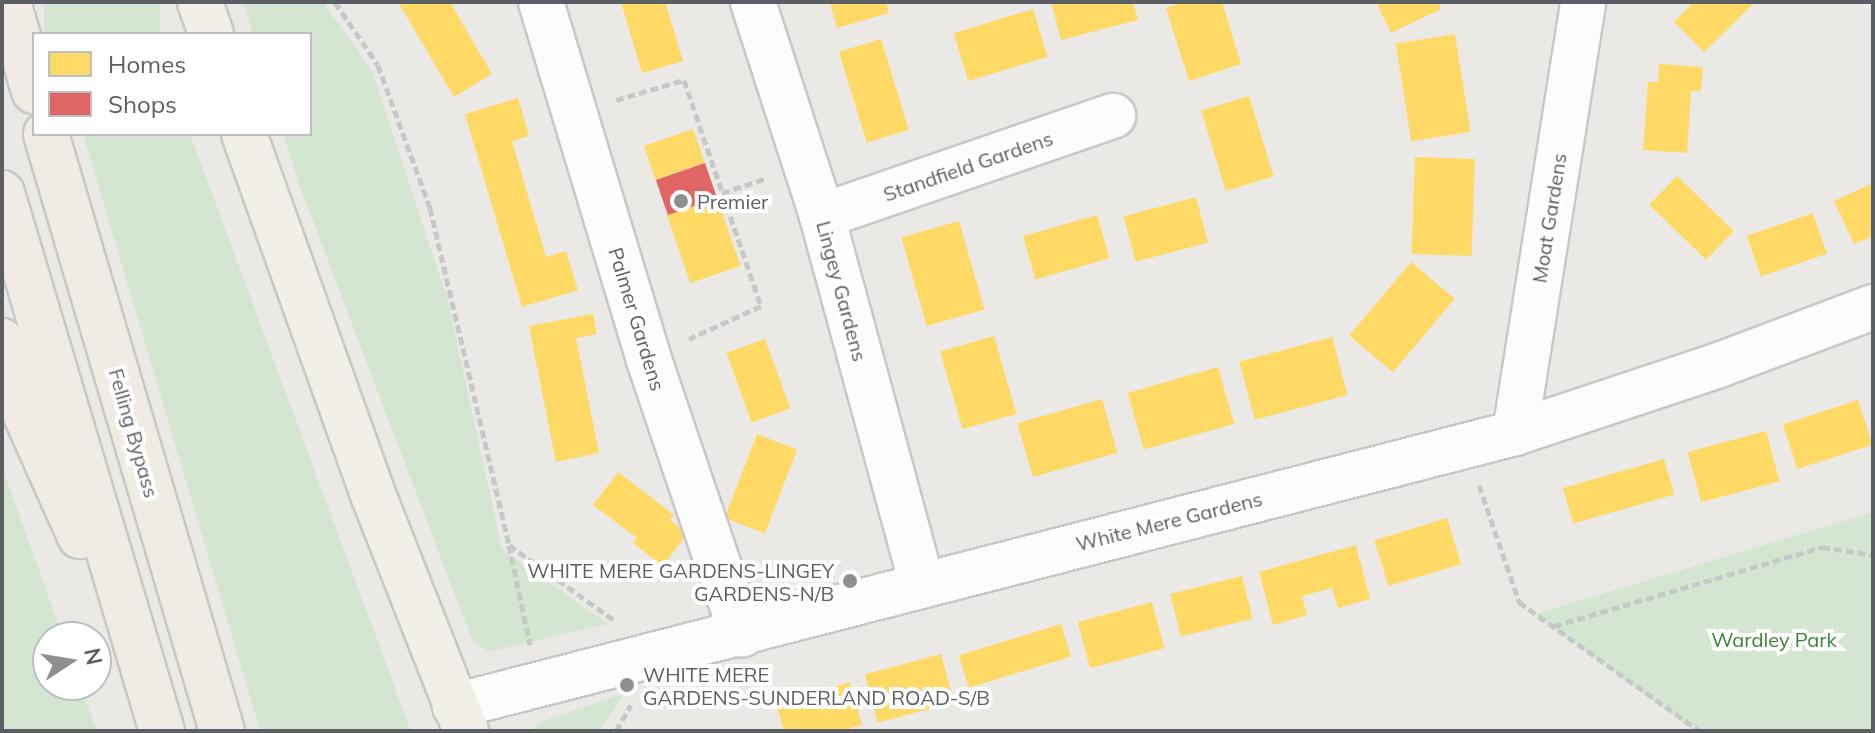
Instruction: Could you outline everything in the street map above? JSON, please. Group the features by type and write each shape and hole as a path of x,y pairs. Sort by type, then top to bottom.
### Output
{"highway":[{"path":"8,2 32,84"},
{"name":"Felling Bypass","path":"47,136 222,731"},
{"path":"2,193 158,719"},
{"path":"2,341 20,402 158,719"}],"main road":[{"path":"200,2 210,32"},
{"path":"245,136 367,478 460,718"}],"street":[{"name":"Palmer Gardens","path":"541,2 648,357 742,634"},
{"name":"Lingey Gardens","path":"753,2 822,216 922,584"},
{"name":"Moat Gardens","path":"1515,433 1583,2"},
{"name":"Standfield Gardens","path":"822,216 1113,116"},
{"name":"White Mere Gardens","path":"460,718 539,685 1515,433 1719,365 1873,307"}],"path":[{"path":"335,2 378,65 430,208 539,685"},
{"path":"575,113 684,80 761,306 648,357"},
{"path":"1466,446 1519,602 1700,731"},
{"path":"509,545 661,654 616,731"},
{"path":"1553,626 1822,547 1873,555"}],"green space":[{"path":"44,2 160,2 160,32 44,32"},
{"path":"243,2 323,2 372,71 448,301 502,549 608,624 488,652 472,640 300,187 284,136 312,136 312,32 252,32"},
{"path":"84,136 191,136 411,731 260,731"},
{"path":"2,467 57,621 32,621 32,701 86,701 97,731 2,731"},
{"name":"Wardley Park","path":"1873,512 1873,731 1694,731 1535,614"},
{"path":"625,693 599,731 531,731 540,722"}],"building: Homes":[{"path":"398,2 450,2 492,74 454,97"},
{"path":"621,2 665,2 683,61 642,73"},
{"path":"830,2 886,2 889,13 837,28"},
{"path":"1051,2 1133,2 1138,20 1061,40"},
{"path":"1184,2 1222,2 1241,64 1189,81 1166,8"},
{"path":"1376,2 1438,2 1441,9 1391,33"},
{"path":"1694,2 1755,2 1704,52 1674,22"},
{"path":"1033,9 1048,57 968,81 954,33"},
{"path":"1455,34 1470,132 1411,141 1396,43"},
{"path":"881,39 909,130 867,143 839,52"},
{"path":"1659,64 1703,67 1701,91 1691,91 1687,153 1643,150 1648,82 1658,82"},
{"path":"1249,96 1274,176 1226,191 1201,111"},
{"path":"518,98 529,136 512,141 546,257 566,251 578,290 522,307 465,114"},
{"path":"693,129 705,163 656,180 644,146"},
{"path":"1415,157 1475,159 1472,256 1412,254"},
{"path":"1677,176 1734,231 1706,260 1649,205"},
{"path":"1873,183 1873,236 1854,244 1834,201"},
{"path":"1196,197 1208,242 1136,262 1124,216"},
{"path":"717,198 740,266 690,283 667,215"},
{"path":"1813,213 1827,254 1761,276 1747,236"},
{"path":"1097,215 1109,258 1035,279 1023,236"},
{"path":"959,221 984,309 927,326 901,238"},
{"path":"1411,262 1455,299 1393,372 1349,336"},
{"path":"593,314 597,334 576,338 599,453 556,462 529,326"},
{"path":"994,336 1016,414 962,429 940,351"},
{"path":"1332,337 1348,395 1255,420 1239,362"},
{"path":"765,339 790,409 752,423 726,353"},
{"path":"1218,367 1234,424 1144,450 1128,393"},
{"path":"1102,399 1117,453 1033,477 1017,423"},
{"path":"1858,400 1873,445 1797,469 1783,424"},
{"path":"1766,431 1779,481 1701,502 1688,452"},
{"path":"757,434 797,449 765,533 725,518"},
{"path":"1664,459 1674,495 1573,524 1563,488"},
{"path":"618,472 674,515 670,520 687,534 663,566 633,543 637,538 593,505"},
{"path":"1447,518 1461,564 1388,586 1374,540"},
{"path":"1356,545 1370,599 1338,608 1332,588 1302,596 1307,615 1273,625 1259,572"},
{"path":"1242,576 1253,619 1181,637 1170,594"},
{"path":"1152,602 1164,648 1090,668 1078,622"},
{"path":"1061,624 1071,657 969,688 959,655"},
{"path":"941,654 954,702 878,723 865,674"},
{"path":"850,682 862,725 841,731 784,731 776,703"}],"building: Shops":[{"path":"705,163 717,198 668,215 656,180"}],"place":[{"name":"Premier","path":"681,201"},
{"name":"WHITE MERE GARDENS-LINGEY GARDENS-N/B","path":"850,581"},
{"name":"WHITE MERE GARDENS-SUNDERLAND ROAD-S/B","path":"627,685"}]}
